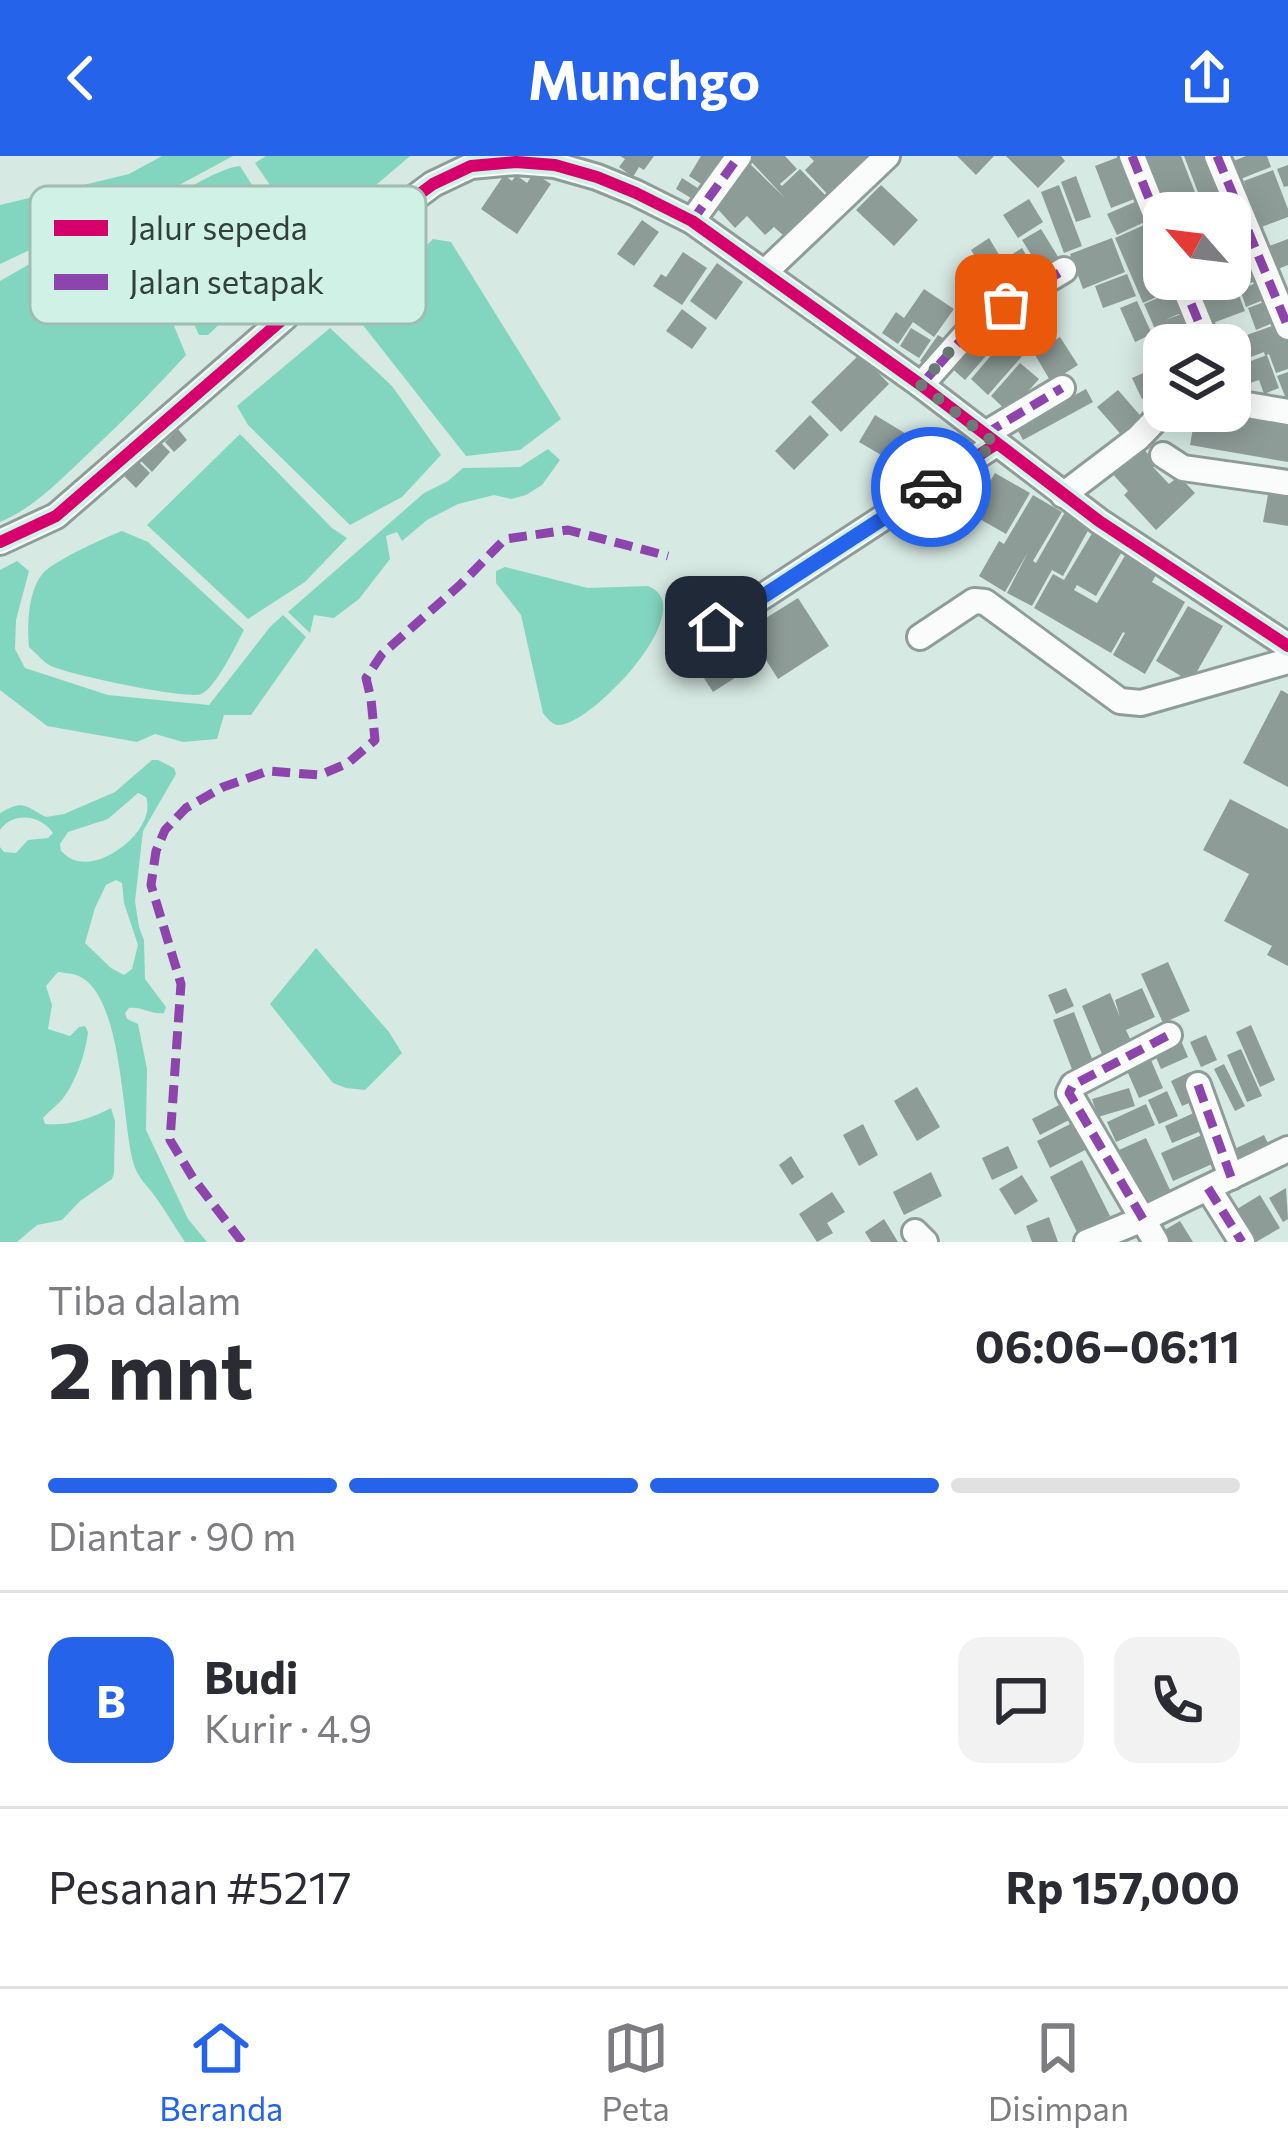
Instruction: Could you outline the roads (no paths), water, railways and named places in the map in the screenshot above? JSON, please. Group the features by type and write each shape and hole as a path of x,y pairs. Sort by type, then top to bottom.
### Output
{"street":[{"path":"692,221 739,156"},
{"path":"765,272 887,156"},
{"path":"1132,156 1146,192"},
{"path":"1217,156 1288,327"},
{"path":"426,189 471,166 516,162 594,167 692,221 921,385 1063,495 1288,646"},
{"path":"921,385 977,322 1064,270"},
{"path":"0,542 56,515 277,324"},
{"path":"716,627 1063,388"},
{"path":"1251,405 1288,412"},
{"path":"1063,495 1144,432"},
{"path":"1163,455 1183,468 1288,482"},
{"path":"920,637 974,601 985,602 1130,704 1288,661"},
{"path":"1156,1242 1069,1093 1073,1085 1169,1035"},
{"path":"1198,1085 1232,1178"},
{"path":"1087,1242 1288,1149"},
{"path":"1208,1188 1242,1242"}]}
